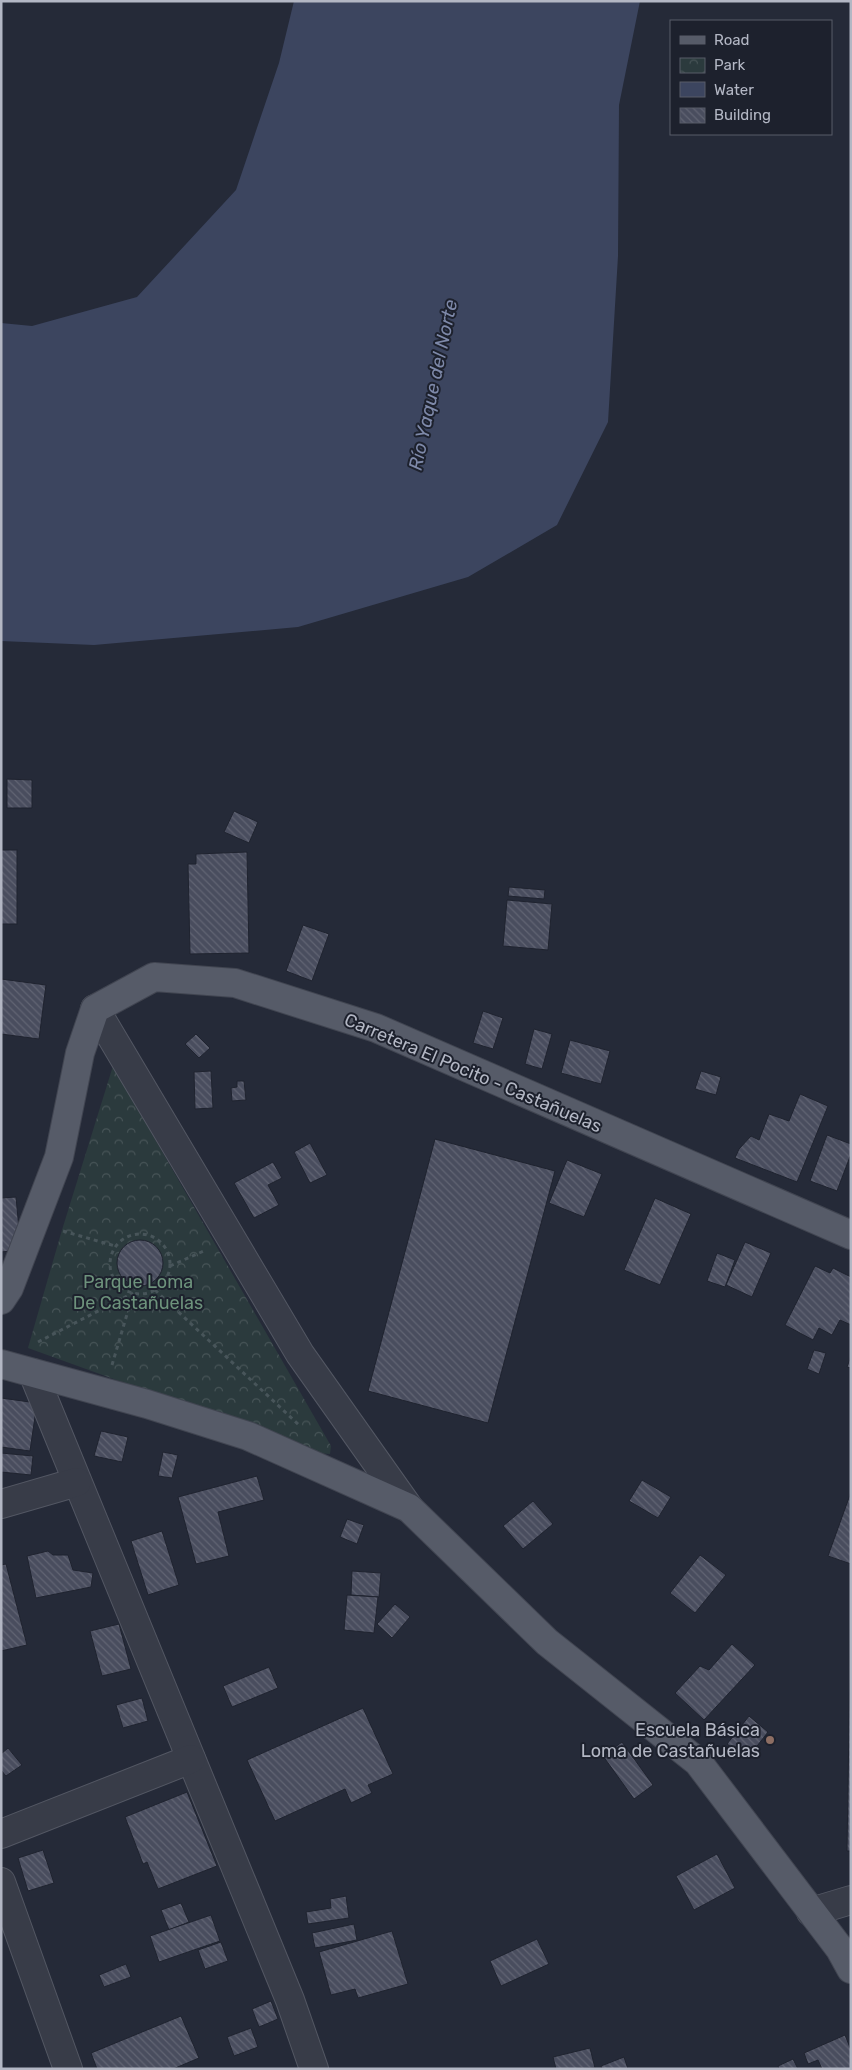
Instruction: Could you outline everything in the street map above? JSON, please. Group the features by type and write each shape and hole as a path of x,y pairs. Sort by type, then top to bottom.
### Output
{"main road":[{"name":"Carretera El Pocito - Castañuelas","path":"95,1009 154,977 235,983 376,1028 851,1235"},
{"path":"1,1300 9,1288 60,1157 80,1053 95,1009"},
{"path":"1,1364 147,1404 248,1436 409,1508 547,1642 698,1762 840,1949 851,1969"}],"street":[{"path":"95,1009 300,1354 409,1508"},
{"path":"33,1373 290,2000 314,2069"},
{"path":"1,1504 77,1482"},
{"path":"1,1834 191,1759"},
{"path":"1,1882 68,2069"},
{"path":"811,1912 851,1900"}],"path":[{"path":"62,1230 115,1246"},
{"path":"141,1233 159,1240 166,1248 170,1266 162,1284 155,1290 140,1294 124,1290 111,1274 109,1265 110,1255 122,1239 141,1233"},
{"path":"170,1266 207,1250"},
{"path":"155,1290 301,1426"},
{"path":"37,1343 133,1293"},
{"path":"111,1368 133,1293"}],"green space":[{"name":"Parque Loma De Castañuelas","path":"113,1066 331,1446 330,1454 318,1453 28,1348 62,1230"}],"water":[{"name":"Río Yaque del Norte","path":"294,1 640,1 619,105 618,256 608,422 557,525 468,577 298,627 94,645 1,641 1,323 32,326 137,297 236,190 279,63"}],"building":[{"path":"7,779 32,780 32,808 7,808"},
{"path":"234,811 258,822 249,843 224,832"},
{"path":"1,850 17,850 17,924 1,924"},
{"path":"247,852 249,953 190,954 188,864 196,864 196,854"},
{"path":"509,887 545,890 544,899 508,896"},
{"path":"507,900 552,904 548,950 503,946"},
{"path":"303,925 329,934 312,981 286,971"},
{"path":"1,979 46,985 39,1039 1,1034"},
{"path":"483,1011 503,1018 493,1049 473,1043"},
{"path":"534,1029 552,1034 542,1069 525,1064"},
{"path":"196,1034 210,1048 199,1058 185,1044"},
{"path":"570,1040 610,1051 601,1084 561,1073"},
{"path":"211,1071 213,1108 195,1109 194,1072"},
{"path":"701,1071 721,1077 716,1095 695,1089"},
{"path":"237,1081 244,1081 246,1100 232,1101 231,1088 237,1087"},
{"path":"800,1094 828,1106 797,1182 735,1158 739,1149 751,1136 759,1140 769,1114 789,1121"},
{"path":"827,1135 851,1144 851,1154 837,1191 810,1181"},
{"path":"435,1139 555,1171 488,1423 368,1391"},
{"path":"310,1143 327,1175 310,1183 294,1152"},
{"path":"567,1160 602,1174 584,1217 549,1203"},
{"path":"273,1162 282,1178 268,1185 279,1205 254,1218 234,1183"},
{"path":"16,1197 21,1250 1,1252 1,1198"},
{"path":"655,1198 691,1214 660,1285 624,1270"},
{"path":"140,1240 153,1244 159,1250 163,1263 159,1276 153,1282 140,1286 127,1282 121,1276 117,1263 121,1250 127,1244"},
{"path":"745,1242 771,1253 752,1297 726,1285"},
{"path":"717,1253 735,1260 725,1287 707,1281"},
{"path":"815,1266 830,1273 833,1268 851,1277 851,1325 840,1320 832,1335 819,1328 813,1340 785,1325"},
{"path":"814,1350 826,1353 819,1374 807,1369"},
{"path":"851,1356 851,1368 847,1367"},
{"path":"1,1398 37,1403 30,1451 1,1447"},
{"path":"101,1431 128,1437 122,1462 94,1456"},
{"path":"163,1452 178,1455 172,1478 158,1476"},
{"path":"1,1453 33,1456 31,1475 1,1472"},
{"path":"257,1476 264,1500 218,1512 229,1556 196,1564 178,1497"},
{"path":"642,1480 671,1497 658,1518 629,1501"},
{"path":"851,1492 851,1564 828,1556"},
{"path":"533,1501 553,1524 523,1549 503,1526"},
{"path":"347,1519 364,1525 357,1544 340,1537"},
{"path":"162,1531 179,1585 148,1595 131,1541"},
{"path":"48,1551 53,1555 68,1555 73,1570 93,1573 91,1587 36,1598 27,1556"},
{"path":"700,1555 726,1575 695,1613 670,1593"},
{"path":"6,1564 27,1645 1,1651 1,1565"},
{"path":"352,1571 381,1573 379,1597 351,1595"},
{"path":"347,1595 378,1597 374,1633 344,1630"},
{"path":"851,1597 851,1851 847,1851"},
{"path":"395,1604 410,1617 392,1638 377,1624"},
{"path":"119,1624 131,1669 102,1676 90,1631"},
{"path":"732,1644 755,1665 704,1720 675,1693 700,1666 709,1670"},
{"path":"269,1667 278,1688 232,1707 223,1686"},
{"path":"142,1698 148,1721 123,1728 116,1705"},
{"path":"363,1708 393,1774 368,1785 372,1793 351,1803 345,1789 275,1821 247,1760"},
{"path":"749,1716 768,1732 747,1759 727,1744"},
{"path":"622,1742 653,1785 634,1799 603,1756"},
{"path":"8,1748 22,1765 6,1776 1,1770 1,1754"},
{"path":"187,1792 217,1866 158,1889 147,1862 143,1864 125,1817"},
{"path":"43,1850 54,1883 28,1891 18,1858"},
{"path":"717,1854 735,1888 694,1910 676,1876"},
{"path":"346,1896 349,1918 308,1924 306,1912 331,1908 330,1899"},
{"path":"181,1903 189,1922 169,1930 161,1910"},
{"path":"211,1915 220,1941 159,1962 150,1936"},
{"path":"354,1924 357,1940 315,1948 312,1933"},
{"path":"392,1931 408,1984 358,1998 355,1989 331,1995 319,1952"},
{"path":"537,1939 549,1964 501,1986 490,1961"},
{"path":"221,1942 228,1961 205,1969 198,1950"},
{"path":"126,1964 131,1977 104,1987 99,1975"},
{"path":"271,2001 278,2019 259,2027 252,2009"},
{"path":"181,2016 199,2058 173,2069 97,2069 91,2053"},
{"path":"251,2028 258,2047 234,2056 227,2037"},
{"path":"845,2035 851,2050 851,2069 822,2069 818,2060 808,2064 804,2053"},
{"path":"590,2048 595,2068 556,2069 553,2057"},
{"path":"624,2057 628,2069 602,2069 601,2066"},
{"path":"793,2059 798,2069 779,2069 778,2066"}],"place":[{"name":"Escuela Básica Loma de Castañuelas","path":"770,1740"}]}
